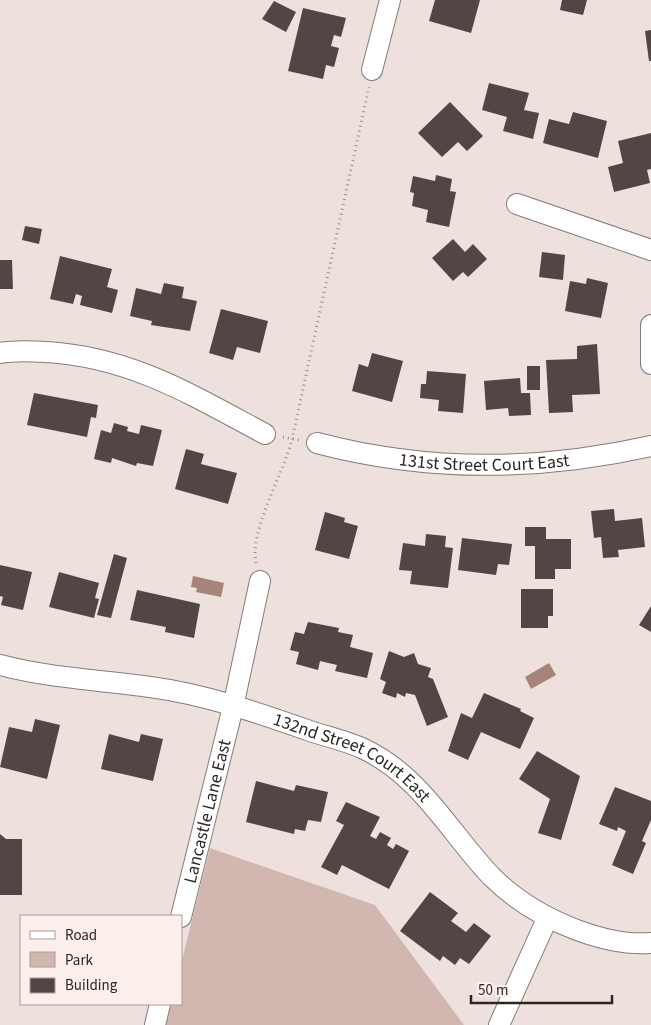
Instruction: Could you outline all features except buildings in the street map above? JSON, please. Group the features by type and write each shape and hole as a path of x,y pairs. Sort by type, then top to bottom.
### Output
{"street":[{"path":"372,70 390,0"},
{"path":"517,204 651,250"},
{"path":"651,326 651,364"},
{"path":"0,352 63,353 126,366 168,382 265,434"},
{"name":"131st Street Court East","path":"317,443 354,453 463,466 501,466 587,458 651,446"},
{"name":"Lancastle Lane East","path":"181,915 233,707 260,581"},
{"name":"132nd Street Court East","path":"0,665 70,679 151,687 233,707 364,749 391,765 423,792 492,876 507,891 547,919 601,939 651,943"},
{"path":"499,1025 547,919"},
{"path":"154,1025 160,1005"}],"path":[{"path":"260,581 255,558 258,538 264,513 288,454 292,439 372,70"},
{"path":"265,434 317,443"}],"green space":[{"path":"210,848 375,905 464,1025 166,1025 171,1005 182,1005 182,960"}],"shaded area":[{"path":"193,576 224,583 221,597 196,592 197,588 191,587"},
{"path":"549,663 556,675 531,689 525,677"}]}
